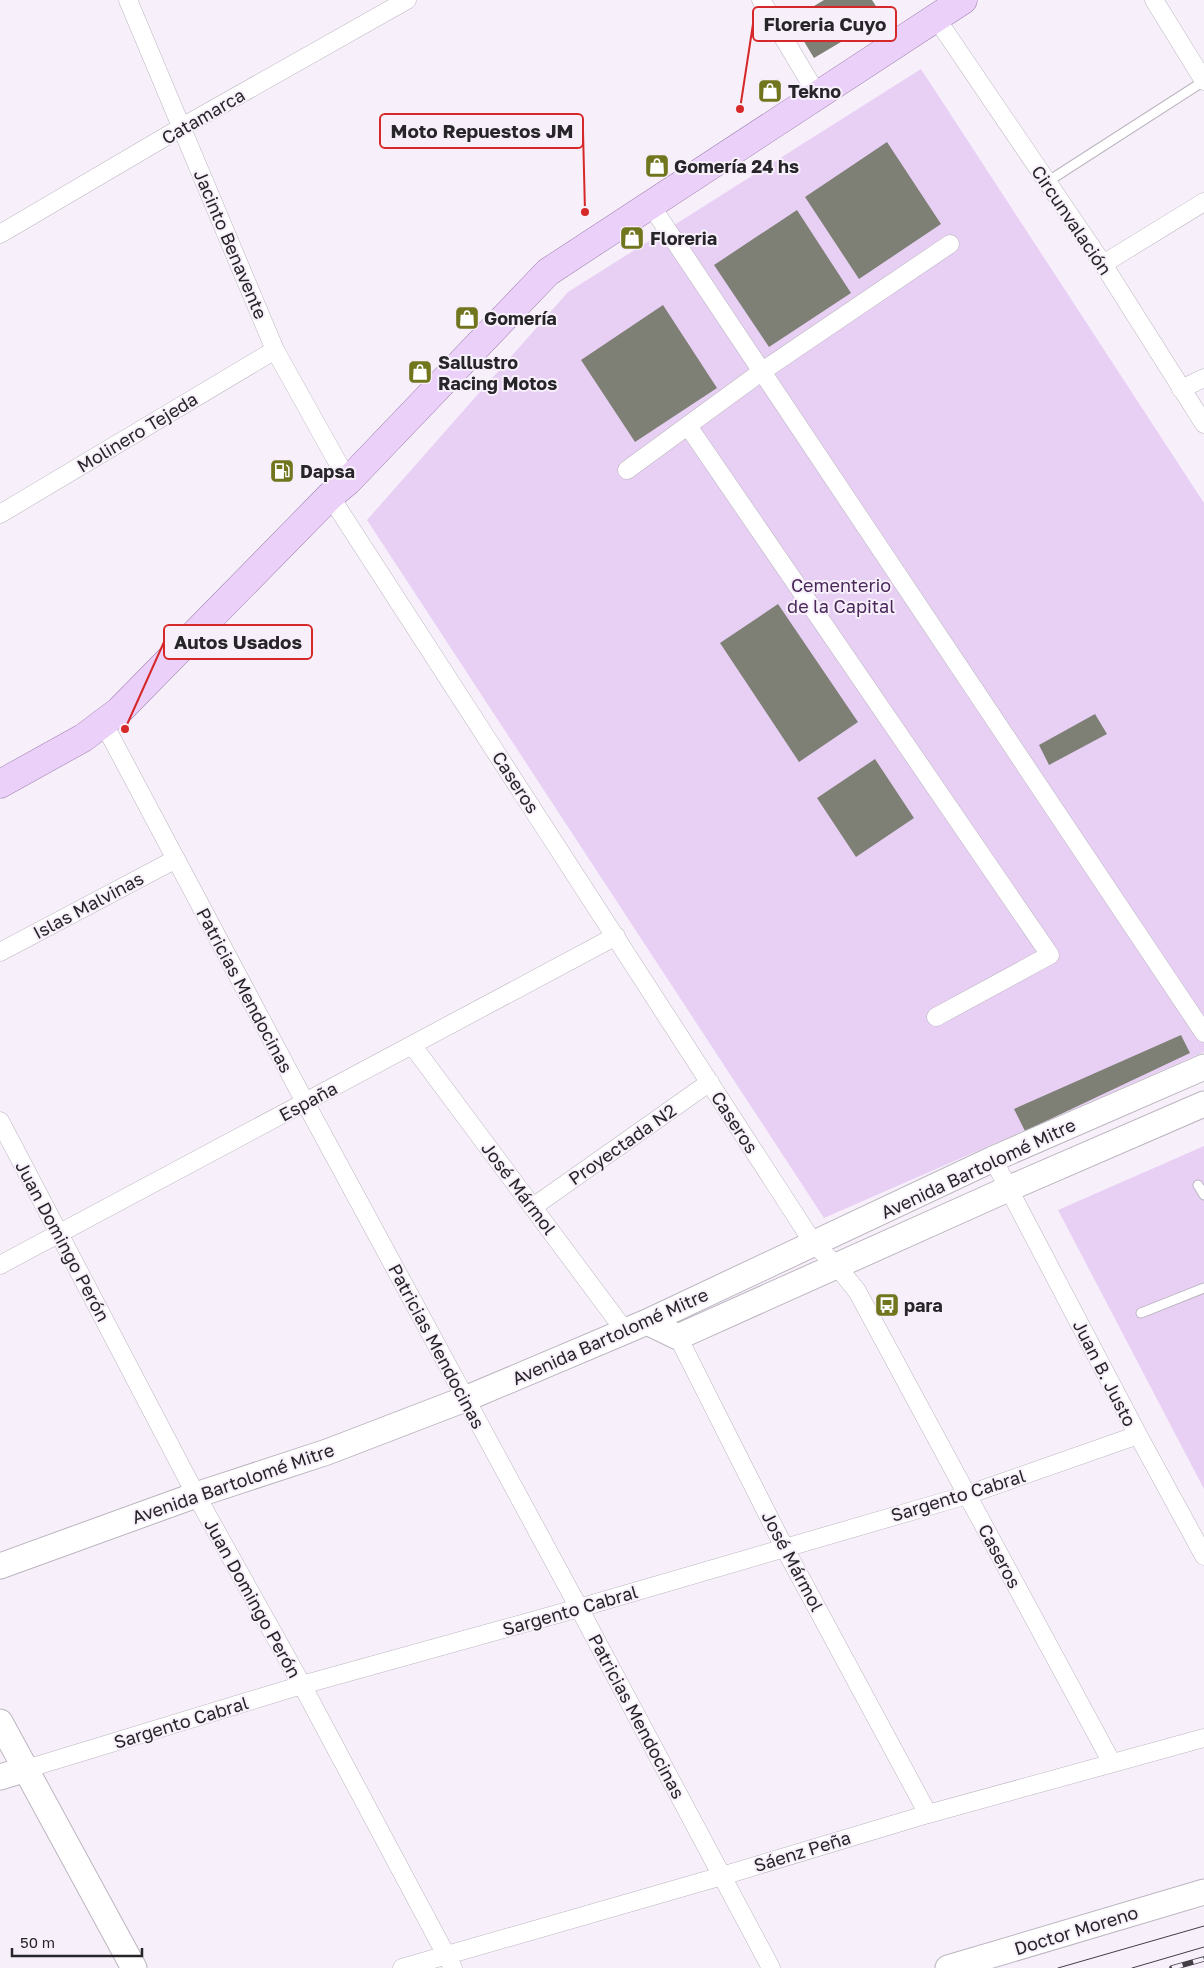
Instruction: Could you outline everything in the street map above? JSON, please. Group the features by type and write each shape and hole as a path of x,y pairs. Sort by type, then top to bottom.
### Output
{"main road":[{"path":"0,784 82,738 119,712 339,489 548,272 964,0"}],"street":[{"name":"Jacinto Benavente","path":"128,0 275,350 339,489"},
{"name":"Catamarca","path":"0,234 182,127 407,0"},
{"path":"761,0 818,96"},
{"path":"1154,0 1204,81"},
{"name":"Circunvalación","path":"936,18 1102,264 1204,424"},
{"path":"1102,264 1204,202"},
{"path":"650,204 1204,1033"},
{"path":"627,470 761,372 950,244"},
{"name":"Molinero Tejeda","path":"0,514 275,350"},
{"path":"1181,389 1204,378"},
{"path":"688,426 1050,955 936,1017"},
{"name":"Caseros","path":"339,489 616,936 814,1244 836,1265 857,1291 1112,1763"},
{"name":"Patricias Mendocinas","path":"104,724 771,1968"},
{"name":"Islas Malvinas","path":"0,952 176,859"},
{"name":"España","path":"0,1265 616,936"},
{"name":"José Mármol","path":"412,1045 533,1207 636,1327 678,1336 784,1547 928,1814"},
{"name":"Avenida Bartolomé Mitre","path":"0,1566 196,1494 327,1452 465,1399 636,1327 993,1159 1204,1067"},
{"name":"Proyectada N2","path":"533,1207 710,1082"},
{"name":"Avenida Bartolomé Mitre","path":"678,1336 1204,1104"},
{"name":"Juan Domingo Perón","path":"0,1121 196,1494 302,1685 450,1962"},
{"name":"Juan B. Justo","path":"993,1159 1010,1188 1138,1435 1201,1547"},
{"name":"Sargento Cabral","path":"0,1777 302,1685 579,1608 967,1495 1138,1435"},
{"path":"0,1722 134,1968"},
{"name":"Sáenz Peña","path":"402,1968 450,1962 722,1876 928,1814 1204,1738"},
{"name":"Doctor Moreno","path":"948,1968 1204,1892"}],"lane":[{"path":"1047,182 1204,81"},
{"path":"1198,1185 1204,1195"},
{"path":"1140,1313 1204,1288"}],"green space":[{"name":"Cementerio de la Capital","path":"921,69 1204,503 1204,1052 824,1218 367,520 568,292"},
{"path":"1204,1146 1204,1489 1058,1210"}],"building":[{"path":"824,0 872,0 883,17 814,58 791,20"},
{"path":"887,142 941,224 859,279 805,197"},
{"path":"797,210 851,293 769,347 714,265"},
{"path":"663,305 717,388 635,442 581,360"},
{"path":"778,604 858,722 799,762 720,643"},
{"path":"1095,714 1107,734 1049,765 1039,745"},
{"path":"875,759 914,818 856,857 817,798"},
{"path":"1181,1035 1190,1053 1025,1131 1014,1109"}],"tram line":[{"path":"1058,1968 1204,1926"},
{"path":"1132,1968 1204,1947"}],"railway":[{"path":"1172,1968 1204,1959"}],"place":[{"name":"Tekno","path":"770,91"},
{"name":"Floreria Cuyo","path":"740,109"},
{"name":"Gomería 24 hs","path":"657,166"},
{"name":"Moto Repuestos JM","path":"585,212"},
{"name":"Floreria","path":"632,238"},
{"name":"Gomería","path":"467,318"},
{"name":"Sallustro Racing Motos","path":"420,372"},
{"name":"Dapsa","path":"282,471"},
{"name":"Autos Usados","path":"125,729"},
{"name":"para","path":"887,1305"}]}
